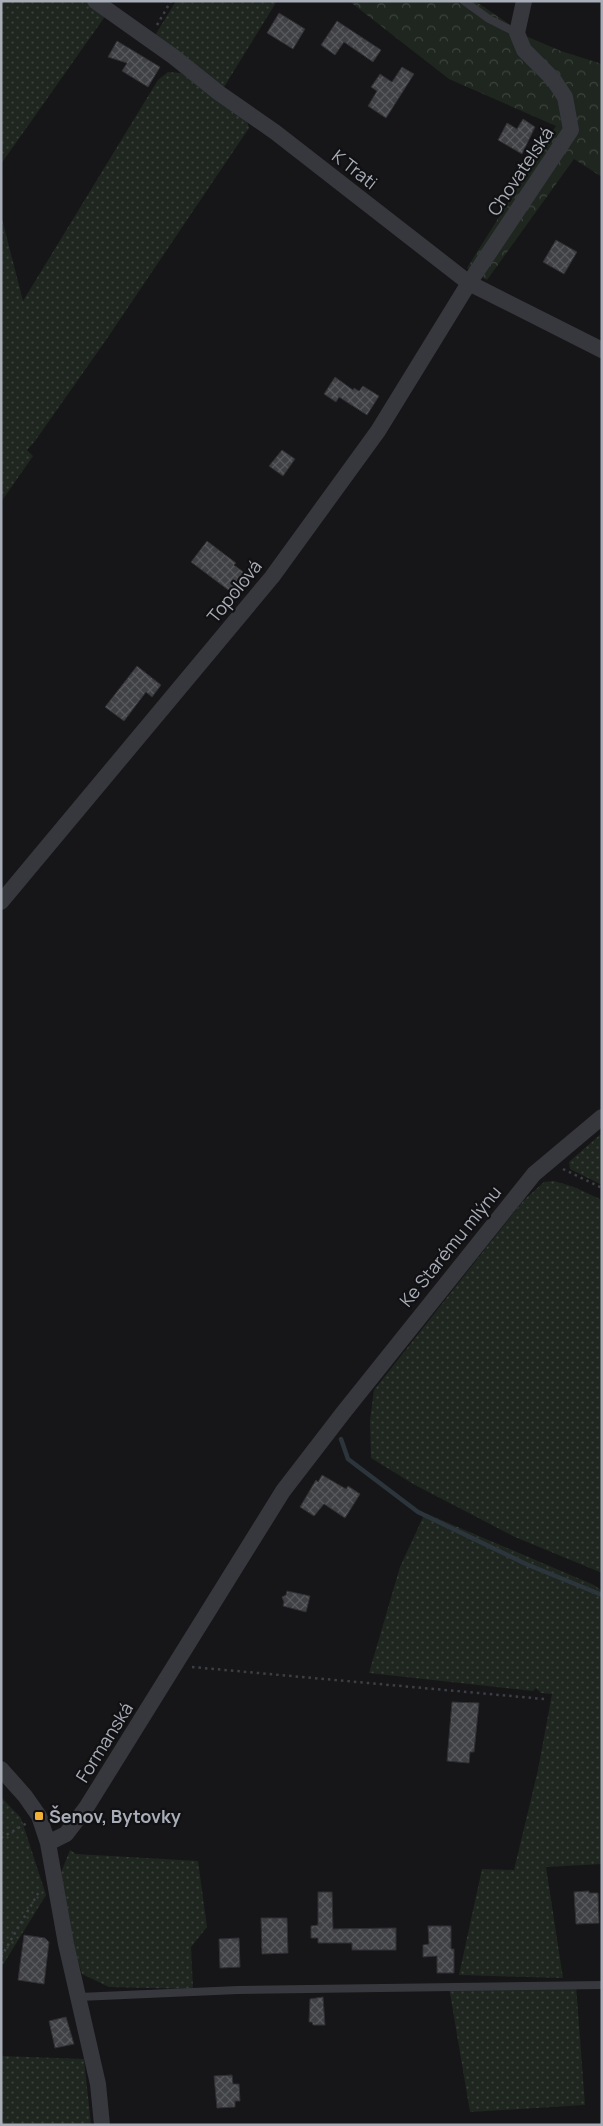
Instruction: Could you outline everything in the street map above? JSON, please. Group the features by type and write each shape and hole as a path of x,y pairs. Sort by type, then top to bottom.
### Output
{"street":[{"name":"K Trati","path":"95,1 275,132 469,283 602,350"},
{"path":"517,33 524,1"},
{"name":"Chovatelská","path":"469,283 571,130 565,98 553,79 524,50 517,33"},
{"name":"Topolová","path":"1,902 130,750 272,577 378,431 469,283"},
{"name":"Ke Starému mlýnu","path":"343,1413 534,1174 602,1117"},
{"name":"Formanská","path":"48,1843 66,1834 86,1808 283,1491 343,1413"},
{"path":"1,1769 25,1796 39,1816 48,1843 66,1944 98,2084 102,2125"}],"lane":[{"path":"464,1 489,19 517,33"},
{"path":"79,1997 238,1990 602,1985"}],"path":[{"path":"148,40 171,1"},
{"path":"548,1161 602,1188"},
{"path":"176,1665 544,1700"},
{"path":"1,1838 39,1816"},
{"path":"1,1958 53,1867"}],"green space":[{"path":"1,1 89,1 106,15 1,164"},
{"path":"176,1 277,1 224,87 154,37"},
{"path":"349,1 475,1 528,37 561,51 602,64 602,177 574,159 487,280 467,268 556,126 449,79"},
{"path":"168,72 181,73 246,118 249,128 106,340 27,450 33,456 1,502 1,215 23,301 158,80"},
{"path":"602,1133 602,1185 570,1169 569,1162"},
{"path":"554,1181 574,1187 602,1200 602,1573 515,1537 415,1485 371,1458 370,1421 374,1390 523,1201 544,1182"},
{"path":"425,1513 594,1585 602,1591 602,1864 546,1867 563,1978 459,1975 482,1869 514,1870 538,1770 552,1694 541,1693 536,1688 533,1691 369,1673 400,1567"},
{"path":"1,1797 21,1818 46,1895 1,1968"},
{"path":"70,1850 76,1854 198,1861 207,1927 191,1947 193,1989 109,1987 82,1974 70,1933 60,1875"},
{"path":"576,1985 585,2105 470,2112 449,1987"},
{"path":"1,2056 84,2059 91,2125 1,2125"}],"building":[{"path":"279,13 305,29 293,49 267,33"},
{"path":"337,21 381,50 373,62 344,42 335,55 321,45"},
{"path":"117,41 160,67 148,87 122,71 127,63 108,57"},
{"path":"402,67 414,74 386,118 368,106 377,91 371,87 380,74 392,82"},
{"path":"523,119 535,127 522,154 498,140 507,123 517,129"},
{"path":"556,240 577,252 564,274 543,262"},
{"path":"335,377 353,390 354,388 359,391 363,386 379,396 367,415 339,397 336,402 324,394"},
{"path":"282,450 295,459 283,476 269,466"},
{"path":"207,541 236,563 234,565 250,577 235,595 191,562"},
{"path":"137,666 161,685 152,697 146,692 124,721 105,707"},
{"path":"322,1475 346,1489 348,1486 360,1494 345,1518 324,1504 314,1516 300,1507 316,1480 318,1482"},
{"path":"287,1591 310,1596 306,1612 283,1606 282,1597 286,1595"},
{"path":"452,1702 479,1703 474,1752 470,1752 469,1763 447,1761"},
{"path":"589,1891 589,1893 598,1893 599,1923 576,1924 574,1892"},
{"path":"318,1892 332,1892 333,1929 396,1928 396,1950 352,1950 352,1943 318,1943 318,1938 311,1938 311,1926 318,1925"},
{"path":"261,1918 287,1918 288,1953 262,1954"},
{"path":"428,1926 451,1926 451,1949 454,1949 454,1973 437,1973 437,1956 423,1957 423,1945 429,1944"},
{"path":"24,1935 45,1938 49,1942 44,1984 18,1980"},
{"path":"239,1938 240,1967 220,1968 219,1939"},
{"path":"323,1997 325,2025 313,2025 312,2022 309,2022 310,1999"},
{"path":"66,2017 74,2044 55,2048 49,2021"},
{"path":"232,2075 233,2084 239,2084 240,2101 235,2101 235,2107 217,2108 214,2076"}],"waterway":[{"path":"341,1439 348,1459 418,1512 526,1564 602,1595"}],"place":[{"name":"Šenov, Bytovky","path":"39,1816"}]}
